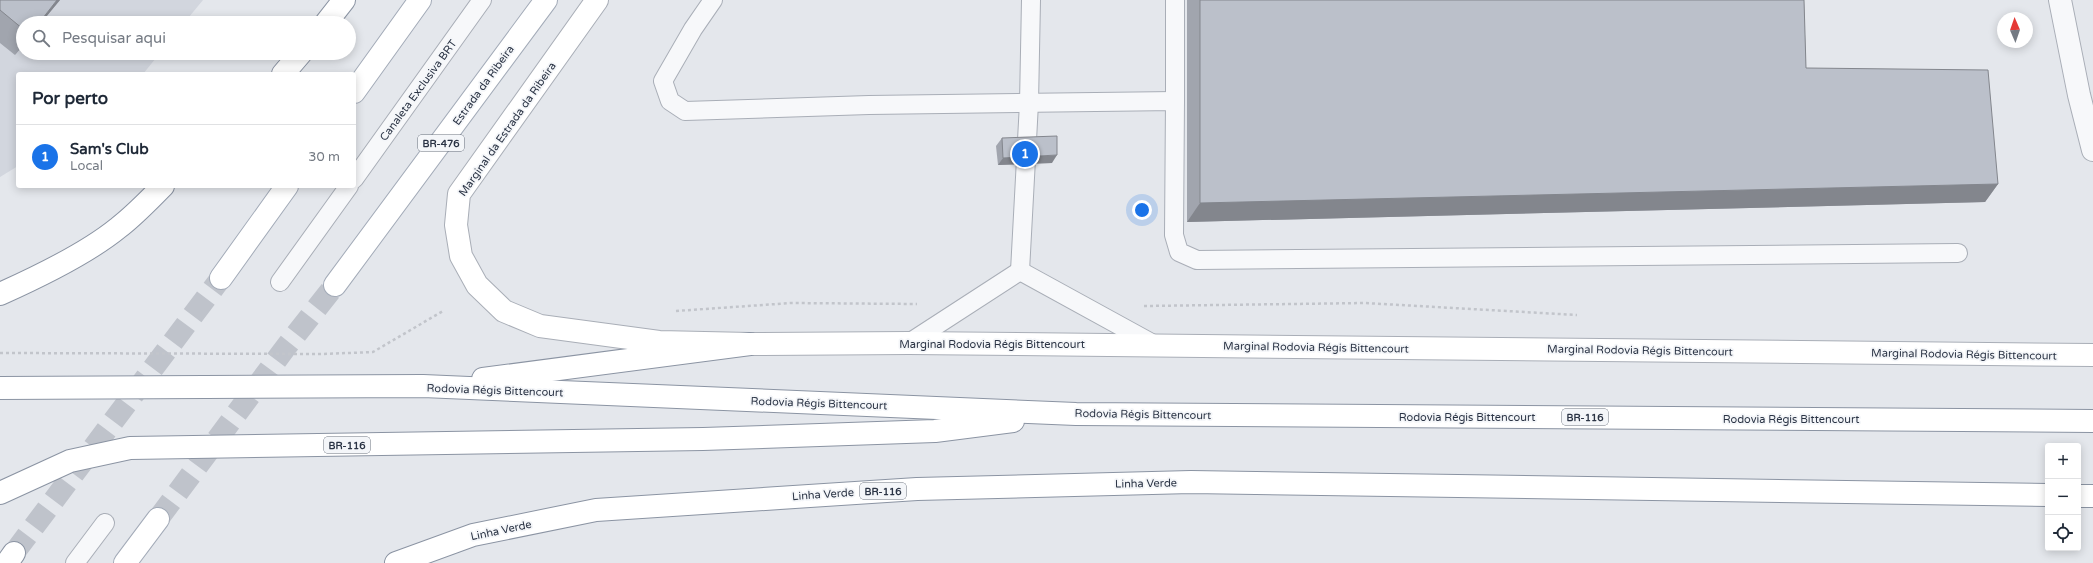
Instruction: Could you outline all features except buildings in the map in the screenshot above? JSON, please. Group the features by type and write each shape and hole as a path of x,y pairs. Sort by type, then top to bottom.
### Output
{"main road":[{"path":"331,16 344,0"},
{"path":"356,89 420,0"},
{"name":"Estrada da Ribeira","path":"335,285 546,0"},
{"name":"Marginal da Estrada da Ribeira","path":"540,326 504,311 477,285 461,256 456,225 459,194 597,0"},
{"path":"285,72 295,60"},
{"path":"0,294 59,265 105,238 119,228 161,188"},
{"path":"221,278 286,188"},
{"name":"Marginal Rodovia Régis Bittencourt","path":"540,326 659,342 750,344 910,343 2093,355"},
{"path":"423,386 750,344"},
{"name":"Rodovia Régis Bittencourt","path":"0,388 423,386 1076,414 2093,421"},
{"name":"BR-116","path":"0,493 70,461 130,448 703,439 912,432 935,431 1076,414"},
{"name":"Linha Verde","path":"396,563 473,535 596,510 925,488 1191,482 2045,495"},
{"path":"2081,496 2093,496"},
{"path":"125,563 158,518"}],"street":[{"path":"2060,0 2079,95 2093,150"}],"lane":[{"name":"Canaleta Exclusiva BRT","path":"356,176 482,0"},
{"path":"713,0 693,29 663,82 670,101 684,111 1029,102 1175,102"},
{"path":"1020,271 1029,102 1031,0"},
{"path":"1176,0 1174,235 1179,252 1197,260 1958,253"},
{"path":"280,282 348,188"},
{"path":"910,343 1020,271"},
{"path":"1020,271 1154,345"},
{"path":"75,563 105,523"}],"path":[{"path":"668,311 791,303 922,304"},
{"path":"1139,306 1365,303 1577,315"},
{"path":"0,353 323,354 373,352 443,311"}],"shaded area":[{"path":"0,0 203,0 190,16 16,16 16,60 154,60 145,72 16,72 16,167 0,177"}],"tunnel":[{"path":"14,553 221,278"},
{"path":"158,519 286,347 335,285"}],"place":[{"name":"Sam's Club","path":"1025,154"}]}
